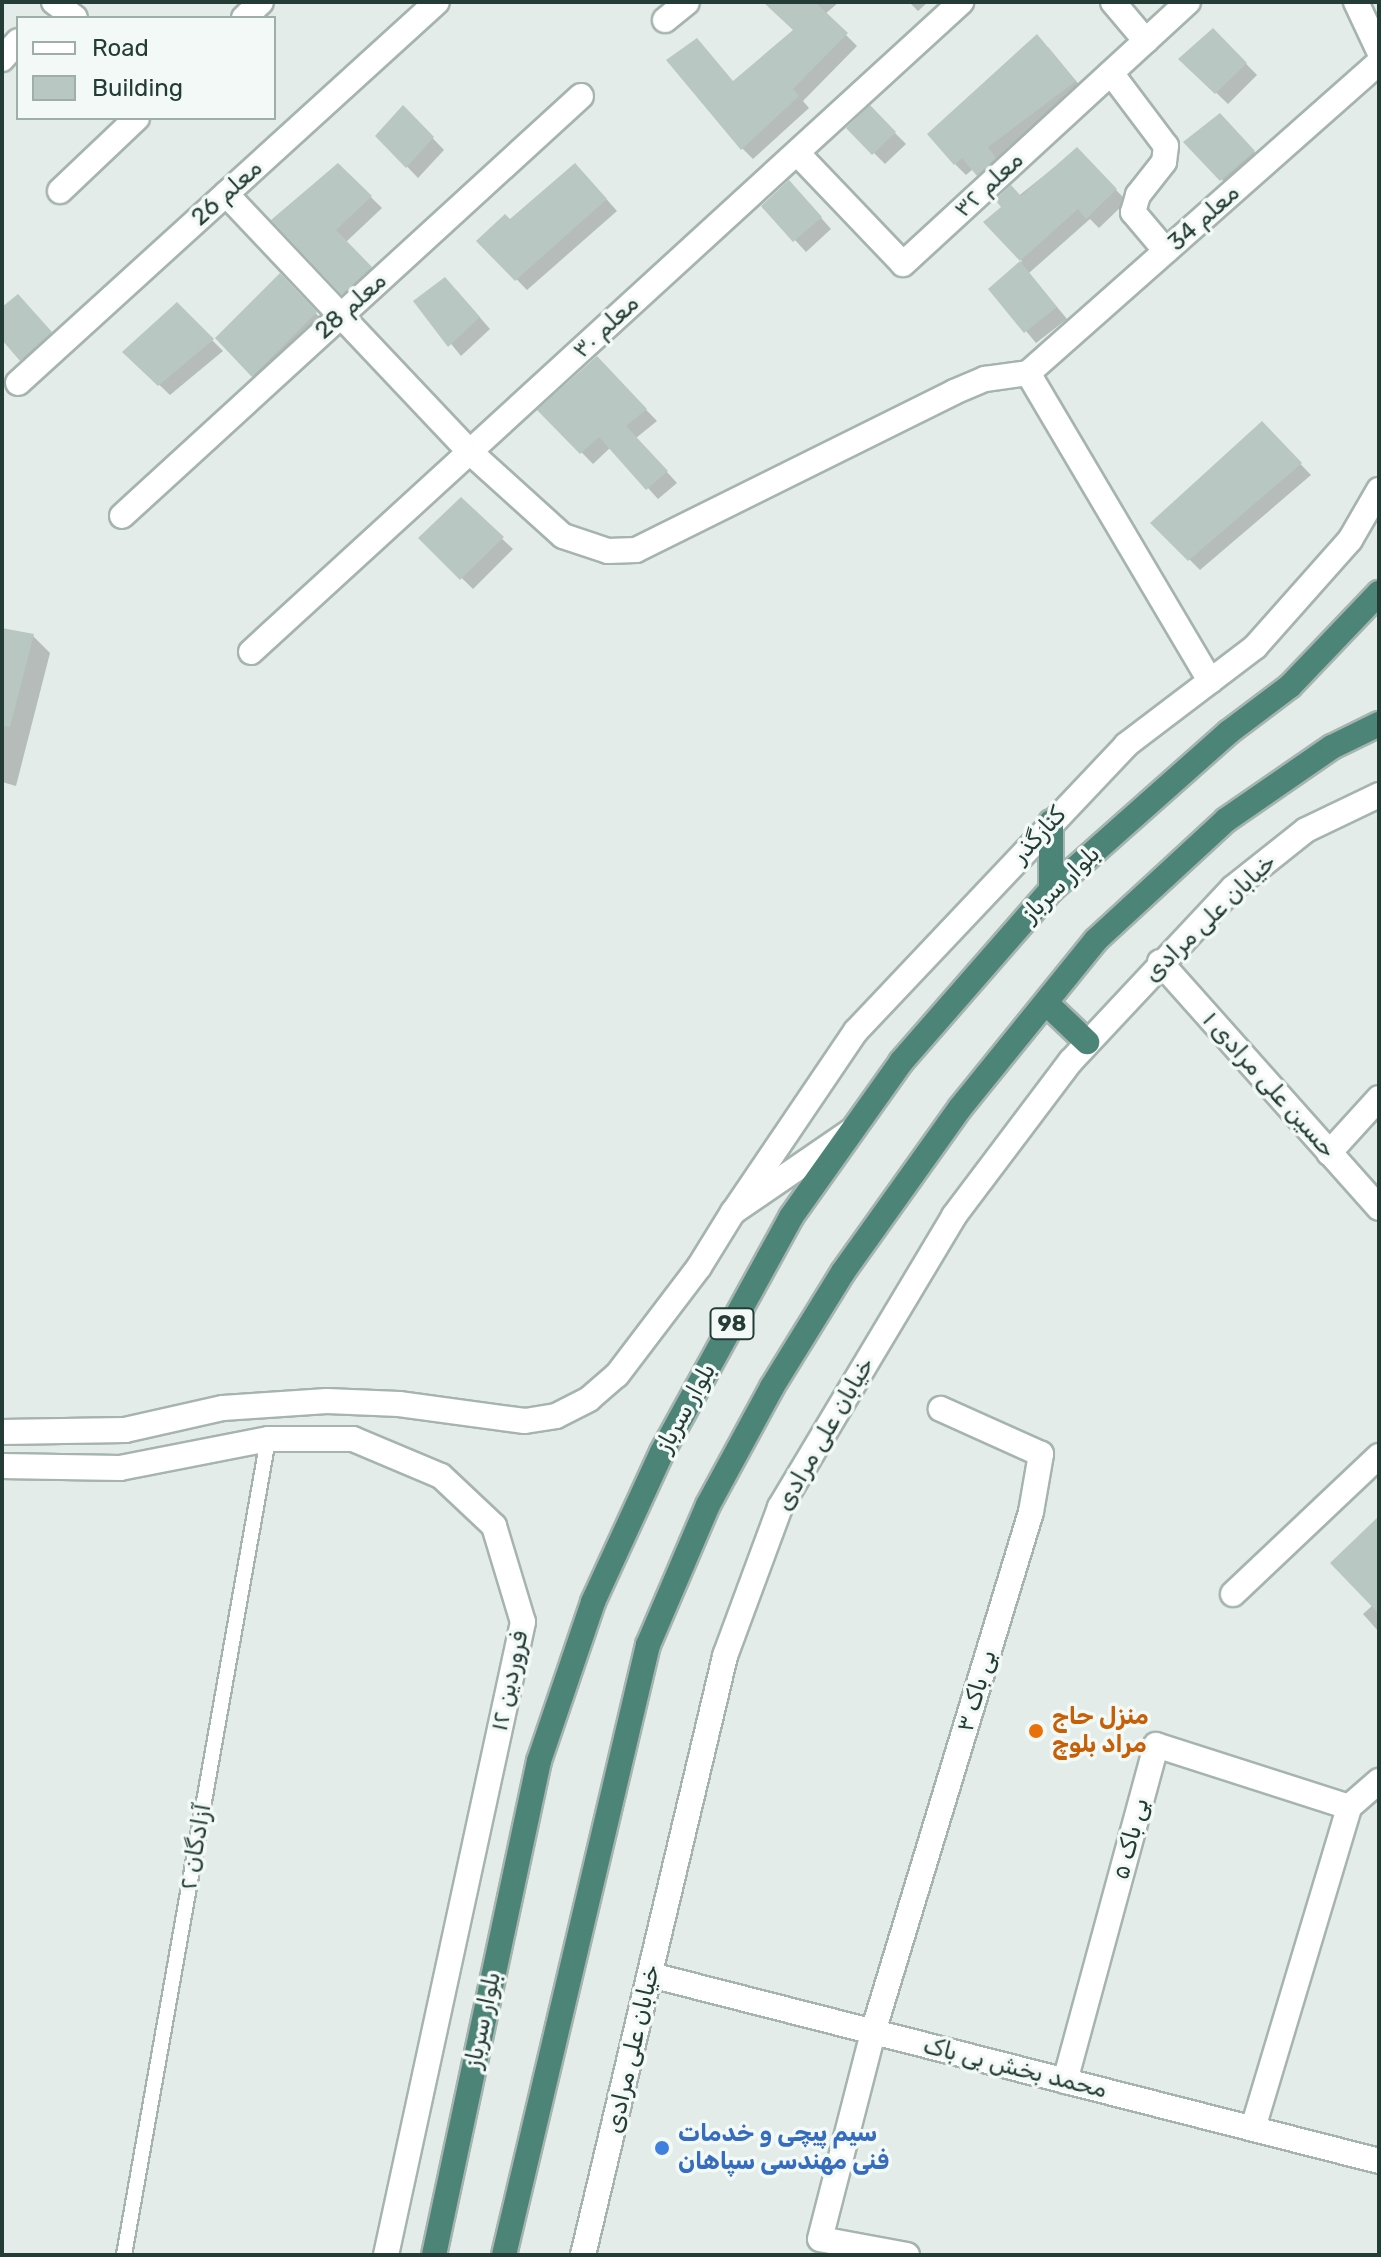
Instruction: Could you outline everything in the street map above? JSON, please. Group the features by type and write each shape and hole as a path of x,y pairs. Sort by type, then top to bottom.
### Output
{"highway":[{"name":"بلوار سرباز","path":"434,2255 539,1761 593,1602 662,1452 791,1217 901,1062 1051,890 1229,732 1300,677 1379,593"},
{"path":"504,2255 648,1645 708,1505 843,1272 960,1108 1096,940 1226,820 1332,747 1379,724"},
{"path":"1051,822 1051,890"},
{"path":"1046,1003 1087,1042"}],"street":[{"path":"53,2 72,16"},
{"path":"246,16 261,2"},
{"name":"معلم 26","path":"18,383 437,2"},
{"path":"665,20 687,2"},
{"name":"معلم ۳۰","path":"251,652 961,2"},
{"path":"1113,2 1146,41"},
{"name":"معلم ۳۲","path":"797,153 903,264 1188,2"},
{"path":"1356,2 1379,51"},
{"path":"2,59 16,43"},
{"name":"معلم 34","path":"1028,373 1379,62"},
{"path":"1111,73 1166,146 1164,162 1138,195 1133,212 1166,251"},
{"name":"معلم 28","path":"122,516 581,96"},
{"path":"60,191 135,120"},
{"path":"226,194 470,452 563,536 608,551 636,550 954,392 985,379 1028,373 1210,681"},
{"name":"کنارگذر","path":"733,1212 856,1031 1126,745 1255,647 1350,540 1379,490"},
{"name":"خیابان علی مرادی","path":"583,2255 725,1656 780,1507 954,1216 1087,1042 1233,888 1306,830 1379,795"},
{"name":"حسین علی مرادی ۱","path":"1160,962 1379,1208"},
{"path":"1329,1153 1379,1098"},
{"path":"2,1432 111,1431 223,1408 327,1401 399,1404 525,1421 556,1416 589,1399 617,1375 699,1267 733,1212 852,1131"},
{"name":"بی باک ۳","path":"873,2032 1031,1512 1041,1454 941,1409"},
{"name":"۱۲ فروردین","path":"2,1466 120,1468 268,1439 353,1439 441,1476 494,1526 523,1622 386,2255"},
{"path":"1233,1594 1379,1456"},
{"name":"بی باک ۵","path":"1065,2081 1156,1745 1349,1807"},
{"path":"1253,2128 1349,1807 1379,1781"},
{"name":"محمد بخش بی باک","path":"651,1975 1379,2161"},
{"path":"873,2032 820,2239 907,2255"}],"lane":[{"name":"آزادگان ۲","path":"124,2255 268,1439"}],"building":[{"path":"763,2 815,2 848,33 793,89 799,96 741,150 666,60 697,38 733,81 793,30"},
{"path":"1213,28 1247,63 1215,94 1178,59"},
{"path":"1037,34 1076,81 988,147 996,158 977,176 962,158 954,165 927,134"},
{"path":"403,105 434,137 406,168 375,136"},
{"path":"870,105 896,132 872,155 846,128"},
{"path":"1220,113 1255,151 1220,181 1183,142"},
{"path":"1077,147 1117,189 1086,219 1078,209 1020,261 983,222 1001,207 995,200 1011,185 1021,196"},
{"path":"338,163 372,196 336,230 372,267 342,295 271,220"},
{"path":"575,163 607,199 515,281 476,241 505,214 510,219"},
{"path":"789,180 822,217 793,242 761,206"},
{"path":"1020,261 1057,307 1024,333 988,289"},
{"path":"280,273 317,312 252,377 215,338"},
{"path":"445,277 480,317 448,347 413,301"},
{"path":"18,294 52,332 20,361 2,340 2,307"},
{"path":"177,302 214,339 158,386 122,352"},
{"path":"597,356 647,409 626,426 668,471 646,490 599,437 580,454 537,410"},
{"path":"1262,421 1302,463 1188,561 1150,523"},
{"path":"461,497 504,537 460,580 418,538"},
{"path":"2,628 34,634 10,727 2,726"},
{"path":"1379,1516 1379,1614 1330,1563"}],"place":[{"name":"منزل حاج مراد بلوچ","path":"1036,1731"},
{"name":"سیم پیچی و خدمات فنی مهندسی سپاهان","path":"662,2148"}]}
